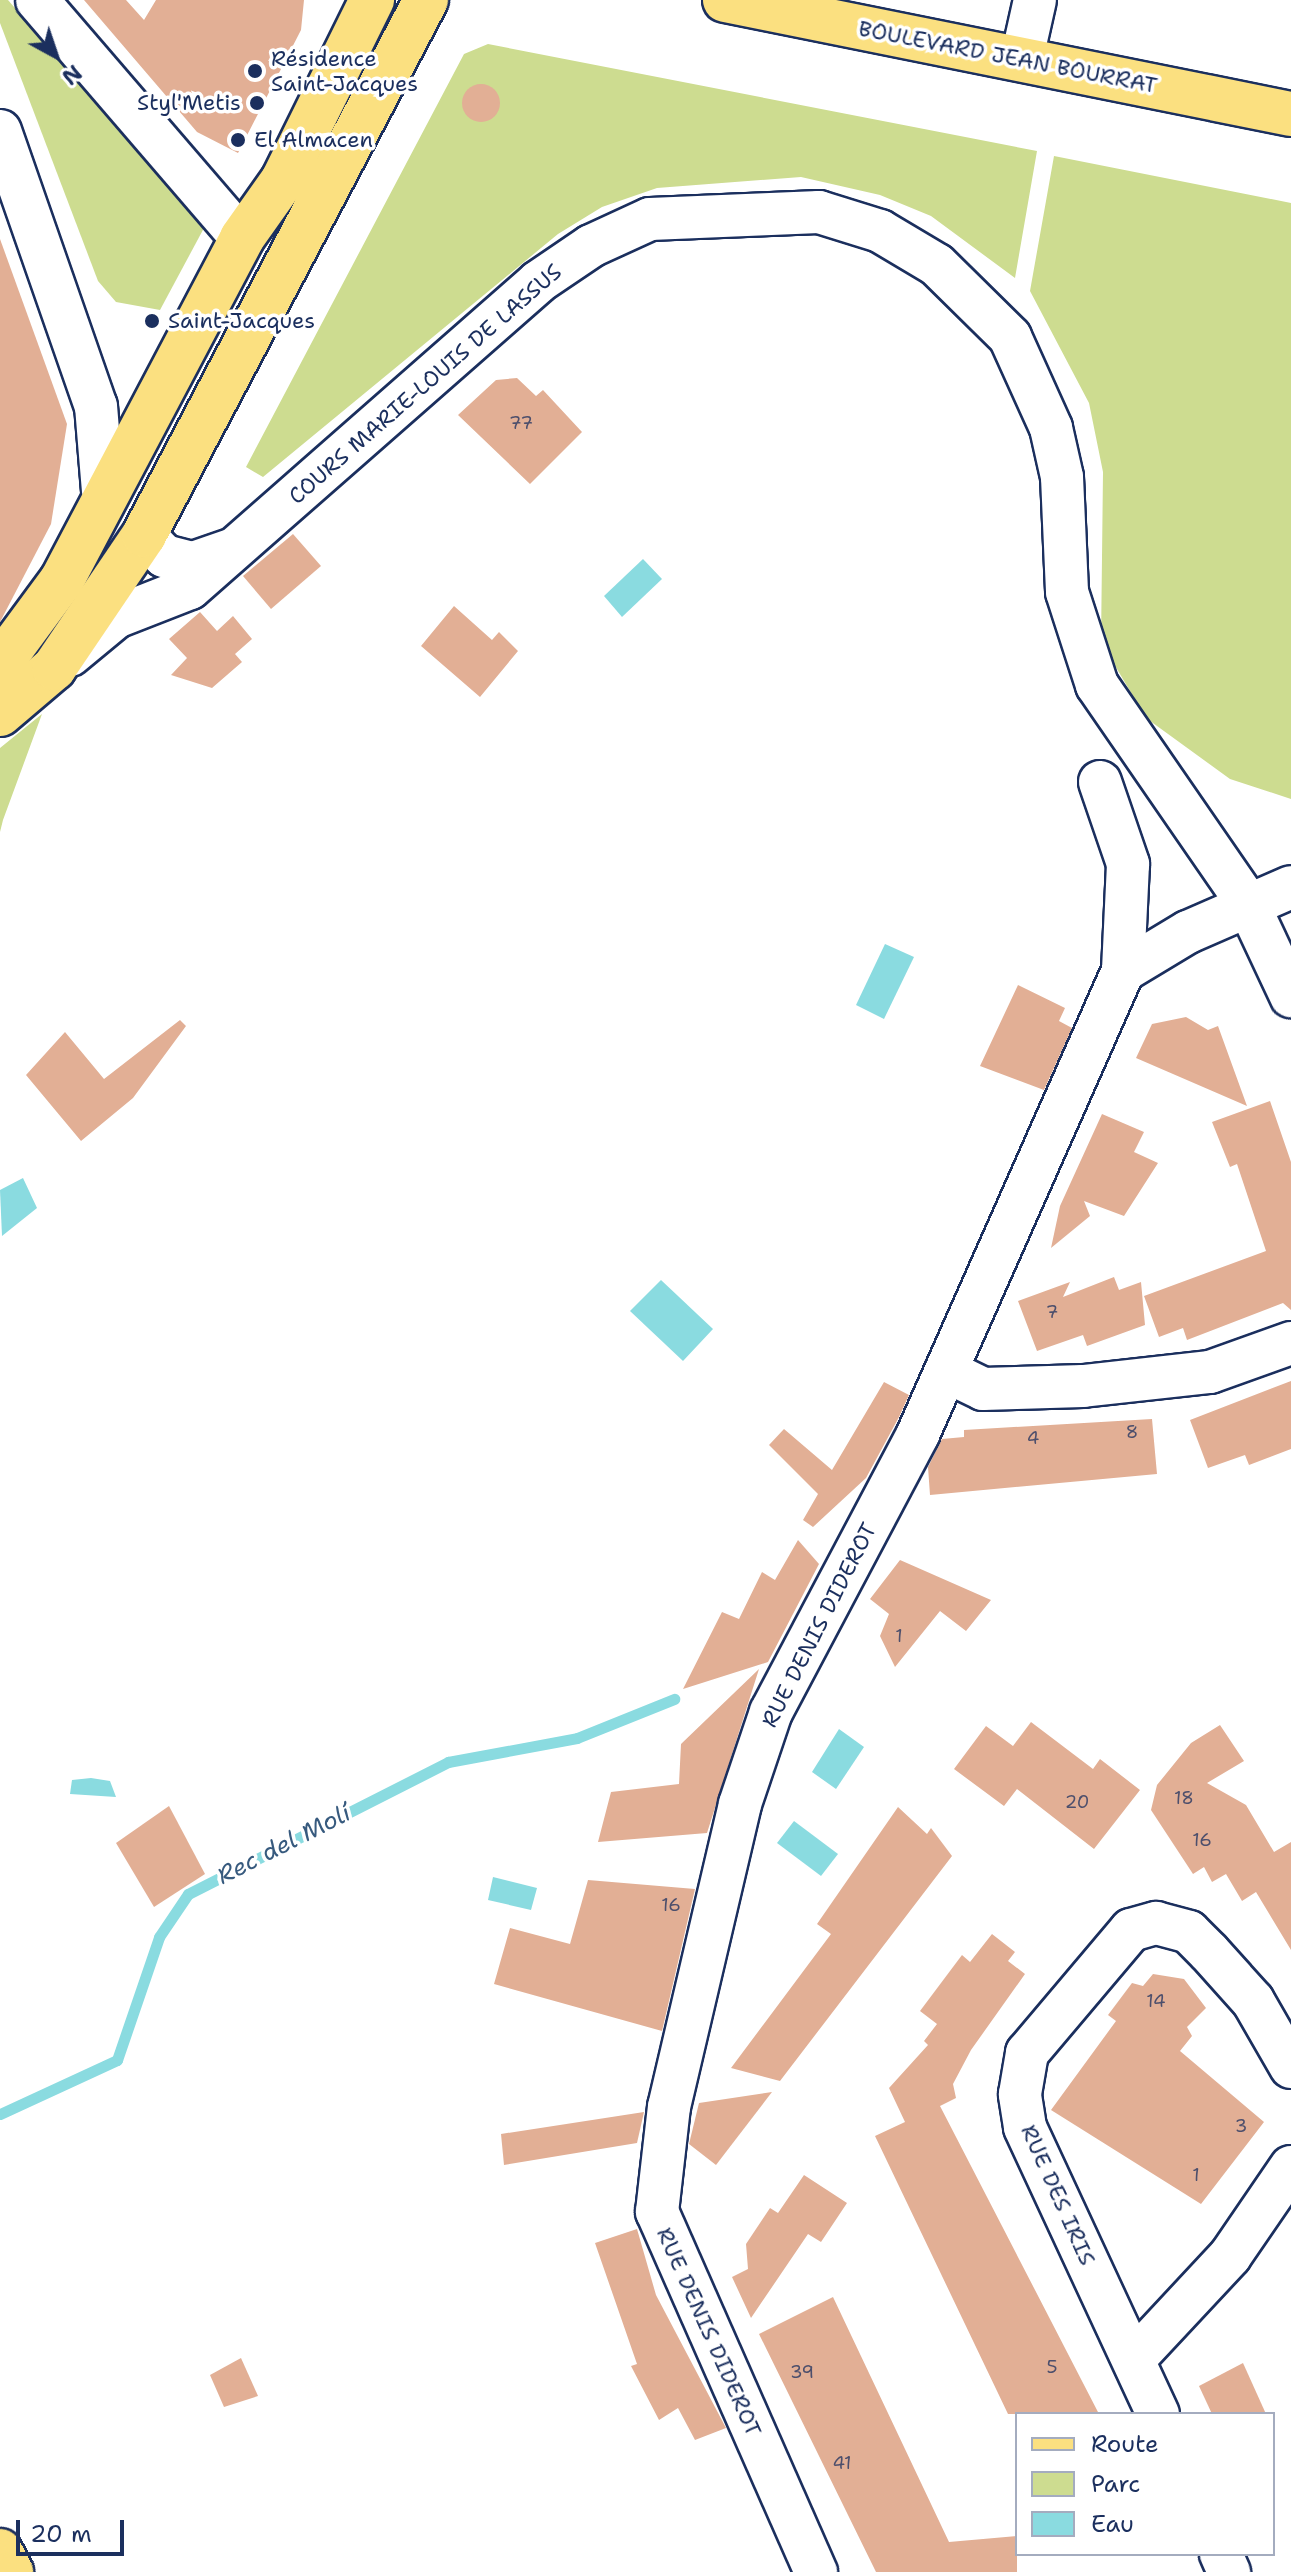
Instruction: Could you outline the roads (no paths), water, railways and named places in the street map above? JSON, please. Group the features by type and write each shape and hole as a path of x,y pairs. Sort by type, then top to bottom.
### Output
{"main road":[{"path":"0,664 62,580 103,491 242,238 283,180 372,0"},
{"path":"0,714 60,660 144,535 426,0"},
{"name":"BOULEVARD JEAN BOURRAT","path":"725,0 1291,114"},
{"path":"60,660 85,593 245,293 242,238"},
{"path":"0,2551 11,2572"}],"street":[{"path":"37,0 242,238"},
{"path":"1022,58 1035,0"},
{"path":"0,131 96,406 103,491"},
{"name":"COURS MARIE-LOUIS DE LASSUS","path":"60,660 116,617 190,588 538,282 591,246 650,219 819,212 880,231 937,265 1010,337 1051,428 1062,477 1067,592 1097,685 1248,904 1291,996"},
{"name":"COURS MARIE-LOUIS DE LASSUS","path":"144,535 164,556 193,563 231,549"},
{"path":"1100,782 1128,864 1123,971"},
{"path":"1123,971 1248,904 1291,887"},
{"name":"RUE DENIS DIDEROT","path":"816,2572 670,2253 657,2212 669,2107 740,1804 771,1712 946,1371 1123,971"},
{"path":"946,1371 983,1389 1083,1386 1210,1372 1291,1343"},
{"name":"RUE DES IRIS","path":"1157,2412 1025,2127 1020,2094 1027,2053 1131,1930 1156,1923 1189,1932 1209,1952 1253,2001 1291,2067"},
{"path":"1134,2359 1230,2256 1291,2167"}],"water":[{"path":"643,559 662,579 622,617 604,596"},
{"path":"885,944 914,957 884,1019 856,1005"},
{"path":"23,1178 37,1208 2,1236 0,1190"},
{"path":"661,1280 713,1329 683,1361 630,1311"},
{"path":"839,1729 864,1747 836,1789 812,1772"},
{"path":"91,1778 110,1781 116,1797 70,1794 72,1780"},
{"path":"794,1821 838,1854 821,1876 777,1843"},
{"path":"493,1877 537,1888 531,1910 488,1900"}],"waterway":[{"name":"Rec del Molí","path":"0,2114 117,2060 159,1937 188,1894 448,1762 577,1738 674,1699"}],"place":[{"name":"Résidence Saint-Jacques","path":"255,71"},
{"name":"Styl'Metis","path":"257,103"},
{"name":"El Almacen","path":"238,140"},
{"name":"Saint-Jacques","path":"152,321"}]}
